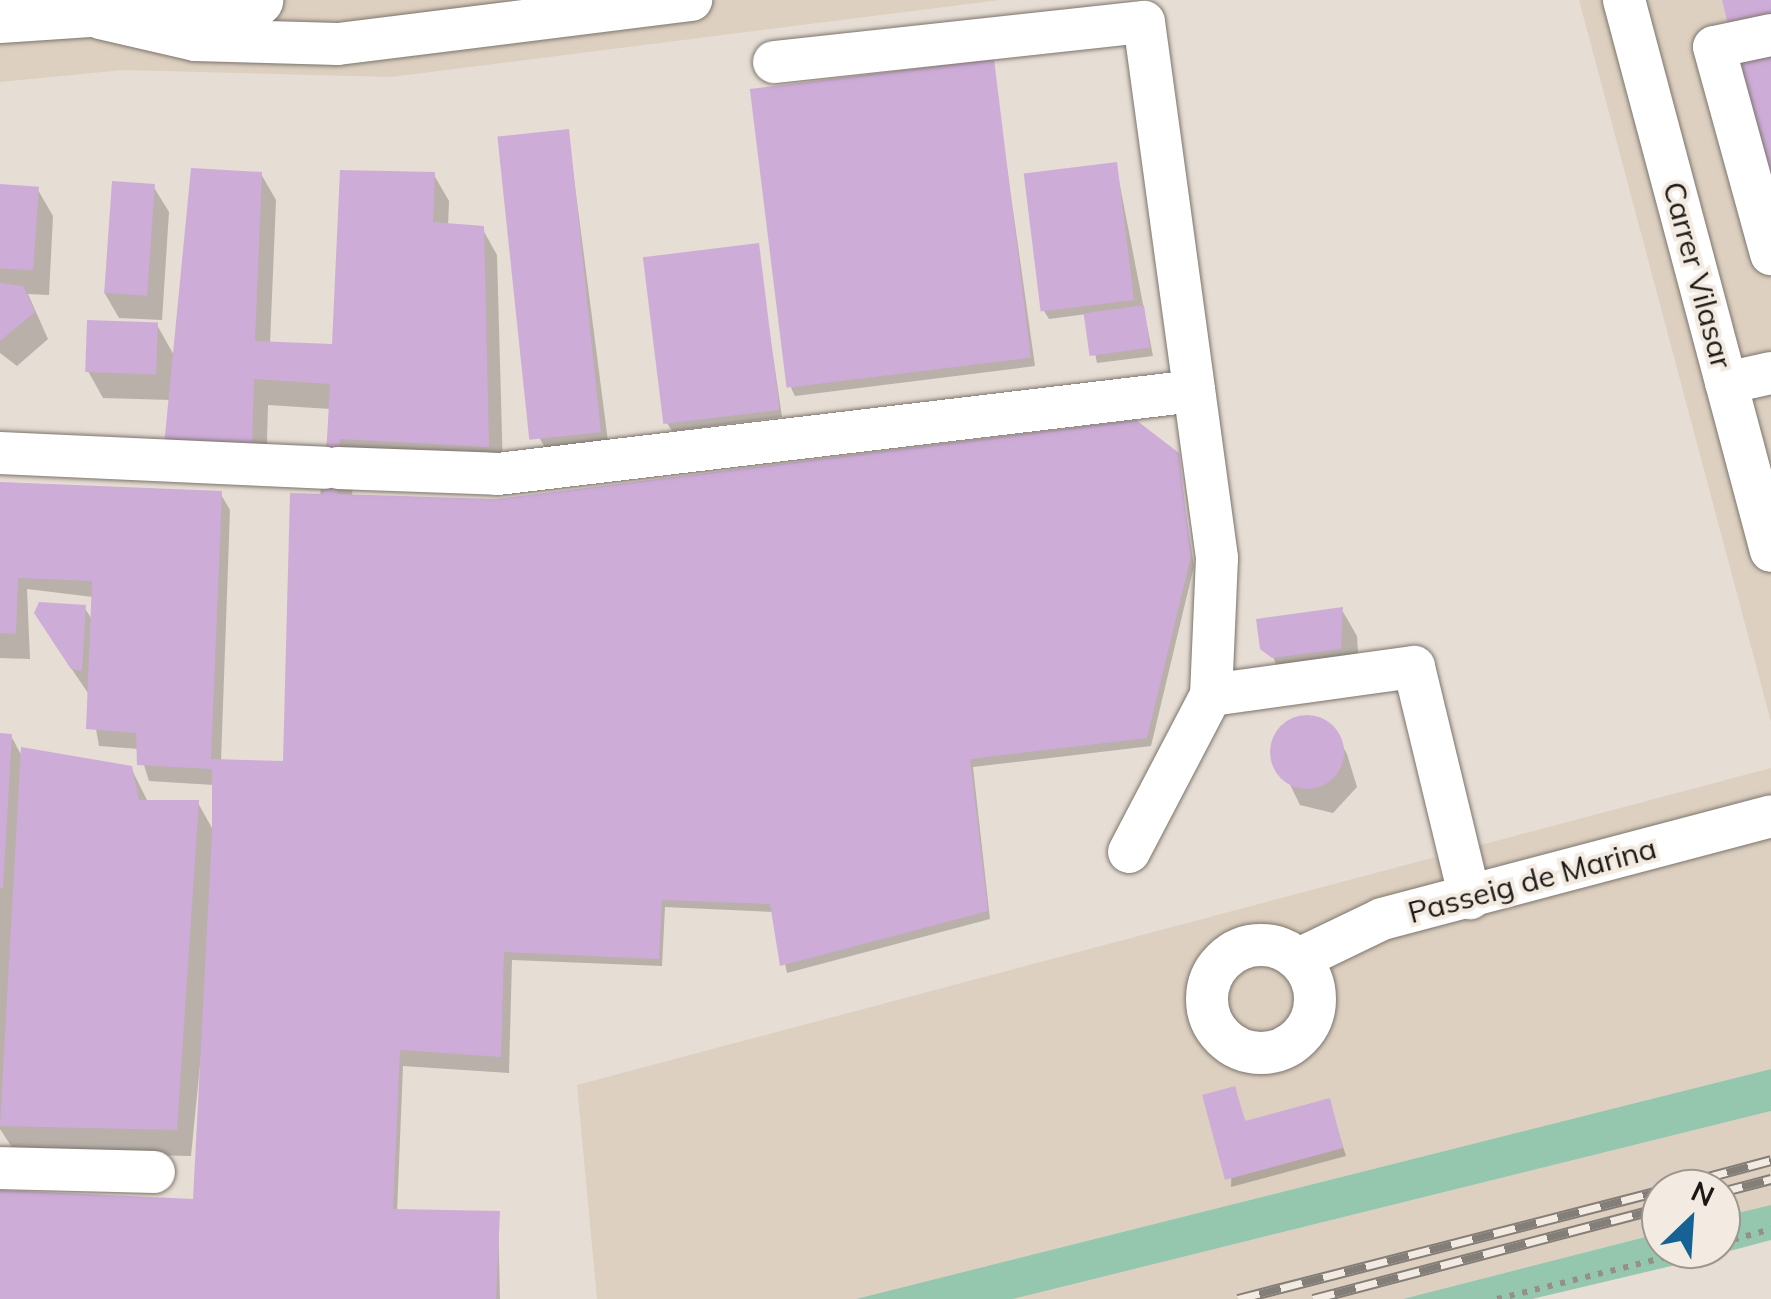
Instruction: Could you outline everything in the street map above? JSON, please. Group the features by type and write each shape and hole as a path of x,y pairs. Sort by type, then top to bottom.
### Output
{"main road":[{"path":"3,16 256,0"}],"street":[{"path":"81,11 195,40 285,45 691,0"},
{"name":"Carrer Vilasar","path":"1624,0 1771,551"},
{"path":"774,62 1144,22 1217,558 1211,695 1129,852"},
{"path":"1767,24 1714,46 1771,254"},
{"path":"1726,384 1771,373"},
{"path":"0,452 498,474 1194,392"},
{"path":"1211,695 1414,667 1470,898"},
{"name":"Passeig de Marina","path":"1299,959 1350,930 1771,816"},
{"path":"0,1168 154,1172"}],"path":[{"path":"1741,1238 1771,1230"},
{"path":"1497,1299 1641,1263"}],"shaded area":[{"path":"0,0 1000,0 391,77 124,70 0,82"},
{"path":"1579,0 1771,0 1771,722 1741,609"},
{"path":"1771,768 1771,1069 856,1299 597,1299 577,1085"},
{"path":"1771,1111 1771,1205 1741,1212 1741,1169 1641,1169 1641,1238 1403,1299 1013,1299"}],"green space":[{"path":"1771,1069 1771,1111 1013,1299 856,1299"},
{"path":"1771,1205 1771,1240 1741,1248 1741,1212"},
{"path":"1641,1238 1641,1269 1658,1269 1532,1299 1403,1299"}],"building":[{"path":"1722,0 1771,0 1771,173 1764,175"},
{"path":"994,59 1031,358 787,388 750,89"},
{"path":"569,129 601,432 529,440 497,137"},
{"path":"1117,162 1134,300 1041,311 1024,173"},
{"path":"191,168 262,172 255,341 332,344 340,170 435,172 433,222 484,226 489,447 340,439 337,494 495,499 1136,420 1179,453 1191,556 1147,738 970,759 988,911 780,966 770,904 662,900 659,959 504,952 501,1057 400,1050 393,1209 500,1211 496,1299 0,1299 0,1190 193,1199 212,769 137,765 136,733 86,729 92,581 18,578 16,634 0,633 0,482 222,491 211,759 283,761 290,493 324,494 330,384 254,379 252,450 164,446"},
{"path":"112,181 155,184 147,296 104,293"},
{"path":"0,184 39,187 33,271 0,268"},
{"path":"759,243 779,410 663,424 643,257"},
{"path":"0,283 23,286 35,312 0,341"},
{"path":"1144,305 1150,348 1090,356 1084,313"},
{"path":"87,320 158,322 156,374 85,372"},
{"path":"39,602 86,605 82,671 71,669 34,613"},
{"path":"1343,607 1341,649 1272,658 1260,649 1256,619"},
{"path":"1307,715 1333,726 1344,752 1333,778 1307,789 1281,778 1270,752 1281,726"},
{"path":"0,733 12,734 3,888 0,888"},
{"path":"21,747 132,766 139,800 199,800 177,1130 0,1126"},
{"path":"1235,1086 1245,1121 1330,1098 1343,1148 1225,1180 1202,1095"}],"railway":[{"path":"1737,1169 1771,1160"},
{"path":"1741,1187 1771,1179"},
{"path":"1238,1299 1641,1195"},
{"path":"1313,1299 1641,1213"}]}
